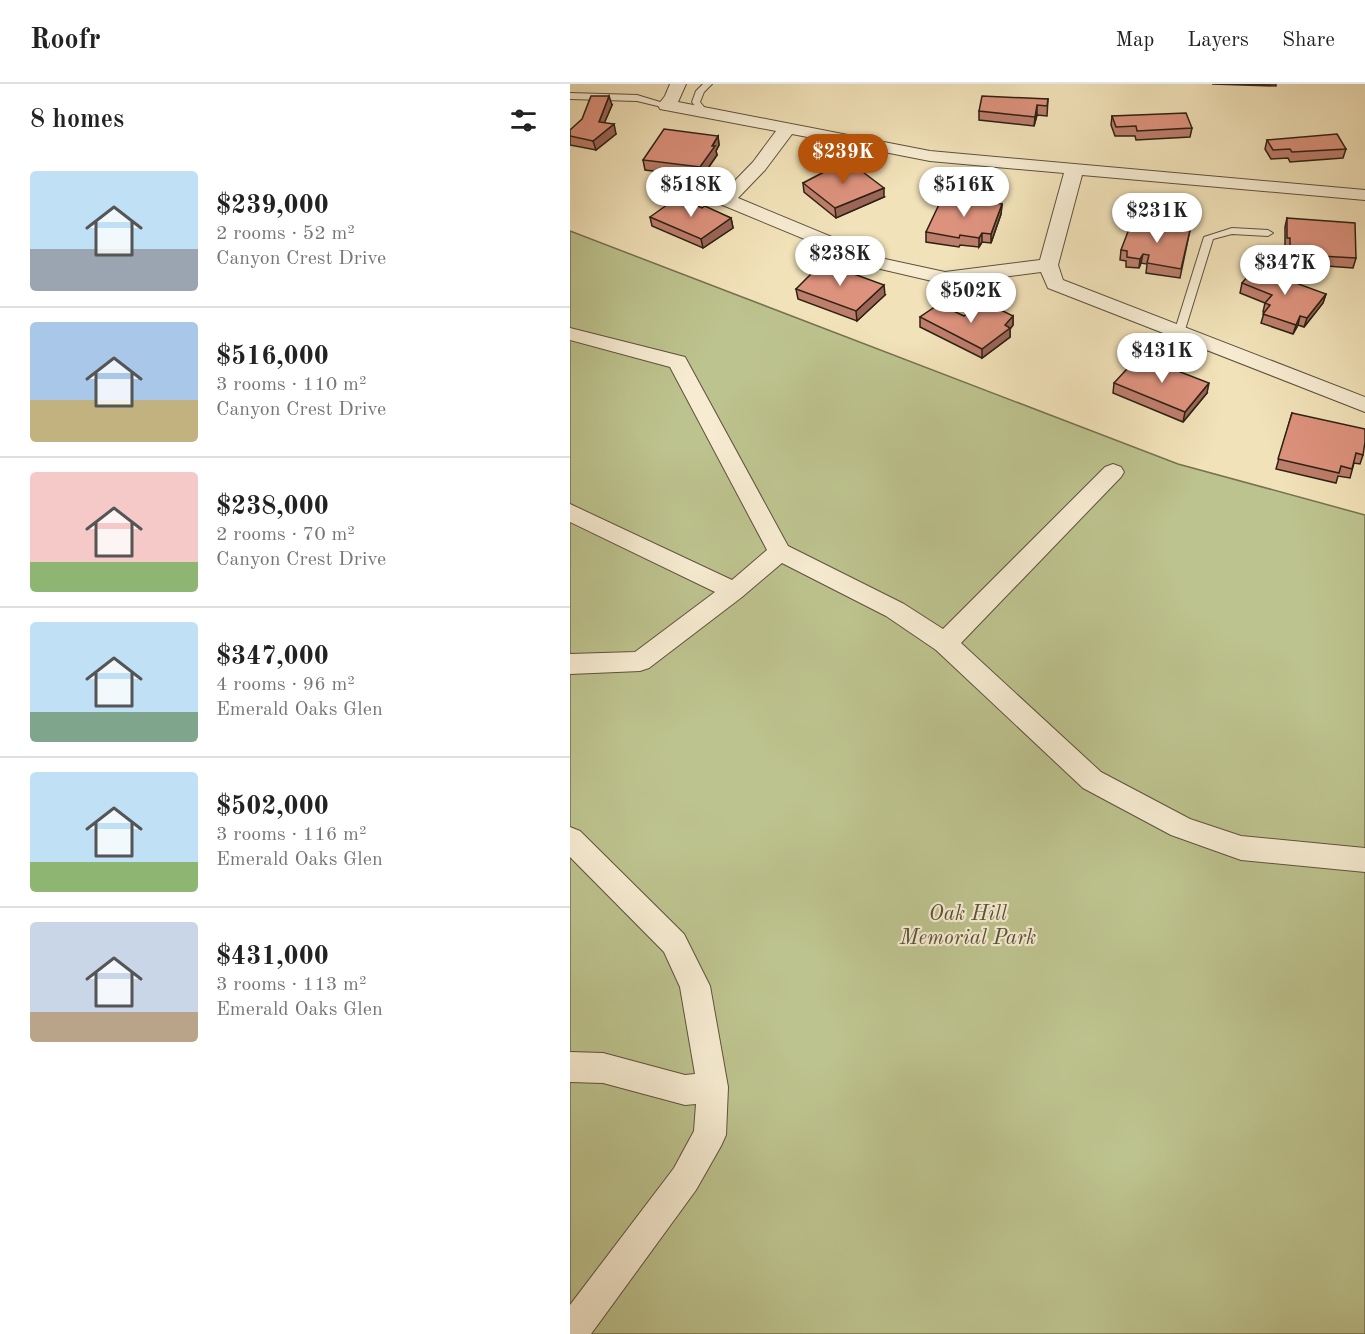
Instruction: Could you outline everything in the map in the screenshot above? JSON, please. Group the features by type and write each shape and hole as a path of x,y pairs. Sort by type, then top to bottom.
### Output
{"street":[{"path":"666,105 673,98 678,84"},
{"path":"666,105 930,156 1075,167 1365,195"},
{"path":"787,129 759,166 726,200 879,263 945,278 1048,265"},
{"path":"1075,167 1048,265 1055,284 1365,405"},
{"path":"570,334 678,362 780,552 895,610 945,643 1092,780 1181,827 1241,848 1365,860"},
{"path":"945,643 1113,472"},
{"path":"570,512 734,591"},
{"path":"570,664 640,661 734,591 780,552"},
{"path":"570,839 674,943 694,986 713,1087 710,1135 685,1179 570,1334"},
{"path":"570,1067 603,1068 685,1090 713,1087"}],"lane":[{"path":"704,112 696,102 700,91 708,84"},
{"path":"570,96 637,98 666,105"},
{"path":"1179,333 1209,237 1232,231 1268,233"}],"green space":[{"name":"Oak Hill Memorial Park","path":"570,231 1178,464 1365,515 1365,1334 570,1334"}],"building":[{"path":"591,96 609,96 599,122 614,124 593,141 570,136 570,130 582,119"},
{"path":"982,96 1048,99 1047,106 1037,105 1035,117 979,111"},
{"path":"1186,113 1192,128 1137,131 1136,126 1116,127 1112,116"},
{"path":"664,129 718,136 712,146 715,146 700,167 643,160"},
{"path":"1337,134 1346,149 1292,152 1290,149 1273,150 1267,140"},
{"path":"847,160 884,188 835,208 803,183"},
{"path":"943,196 1002,204 991,234 982,233 979,238 960,235 959,238 926,232"},
{"path":"678,197 731,218 701,239 650,217"},
{"path":"1287,218 1355,223 1356,258 1301,255 1300,250 1290,249 1290,238 1287,238"},
{"path":"1132,221 1190,230 1181,269 1147,263 1149,255 1143,254 1140,259 1127,257 1127,251 1121,250"},
{"path":"821,264 884,285 856,311 796,289"},
{"path":"1255,268 1326,294 1307,318 1300,316 1296,325 1263,314 1270,305 1265,303 1272,295 1242,283"},
{"path":"939,304 964,316 974,308 978,310 989,304 1013,316 1005,325 1010,328 982,349 920,317"},
{"path":"1139,356 1209,383 1185,412 1114,383"},
{"path":"1292,413 1365,429 1363,455 1356,453 1352,469 1341,466 1339,473 1278,459"}]}
